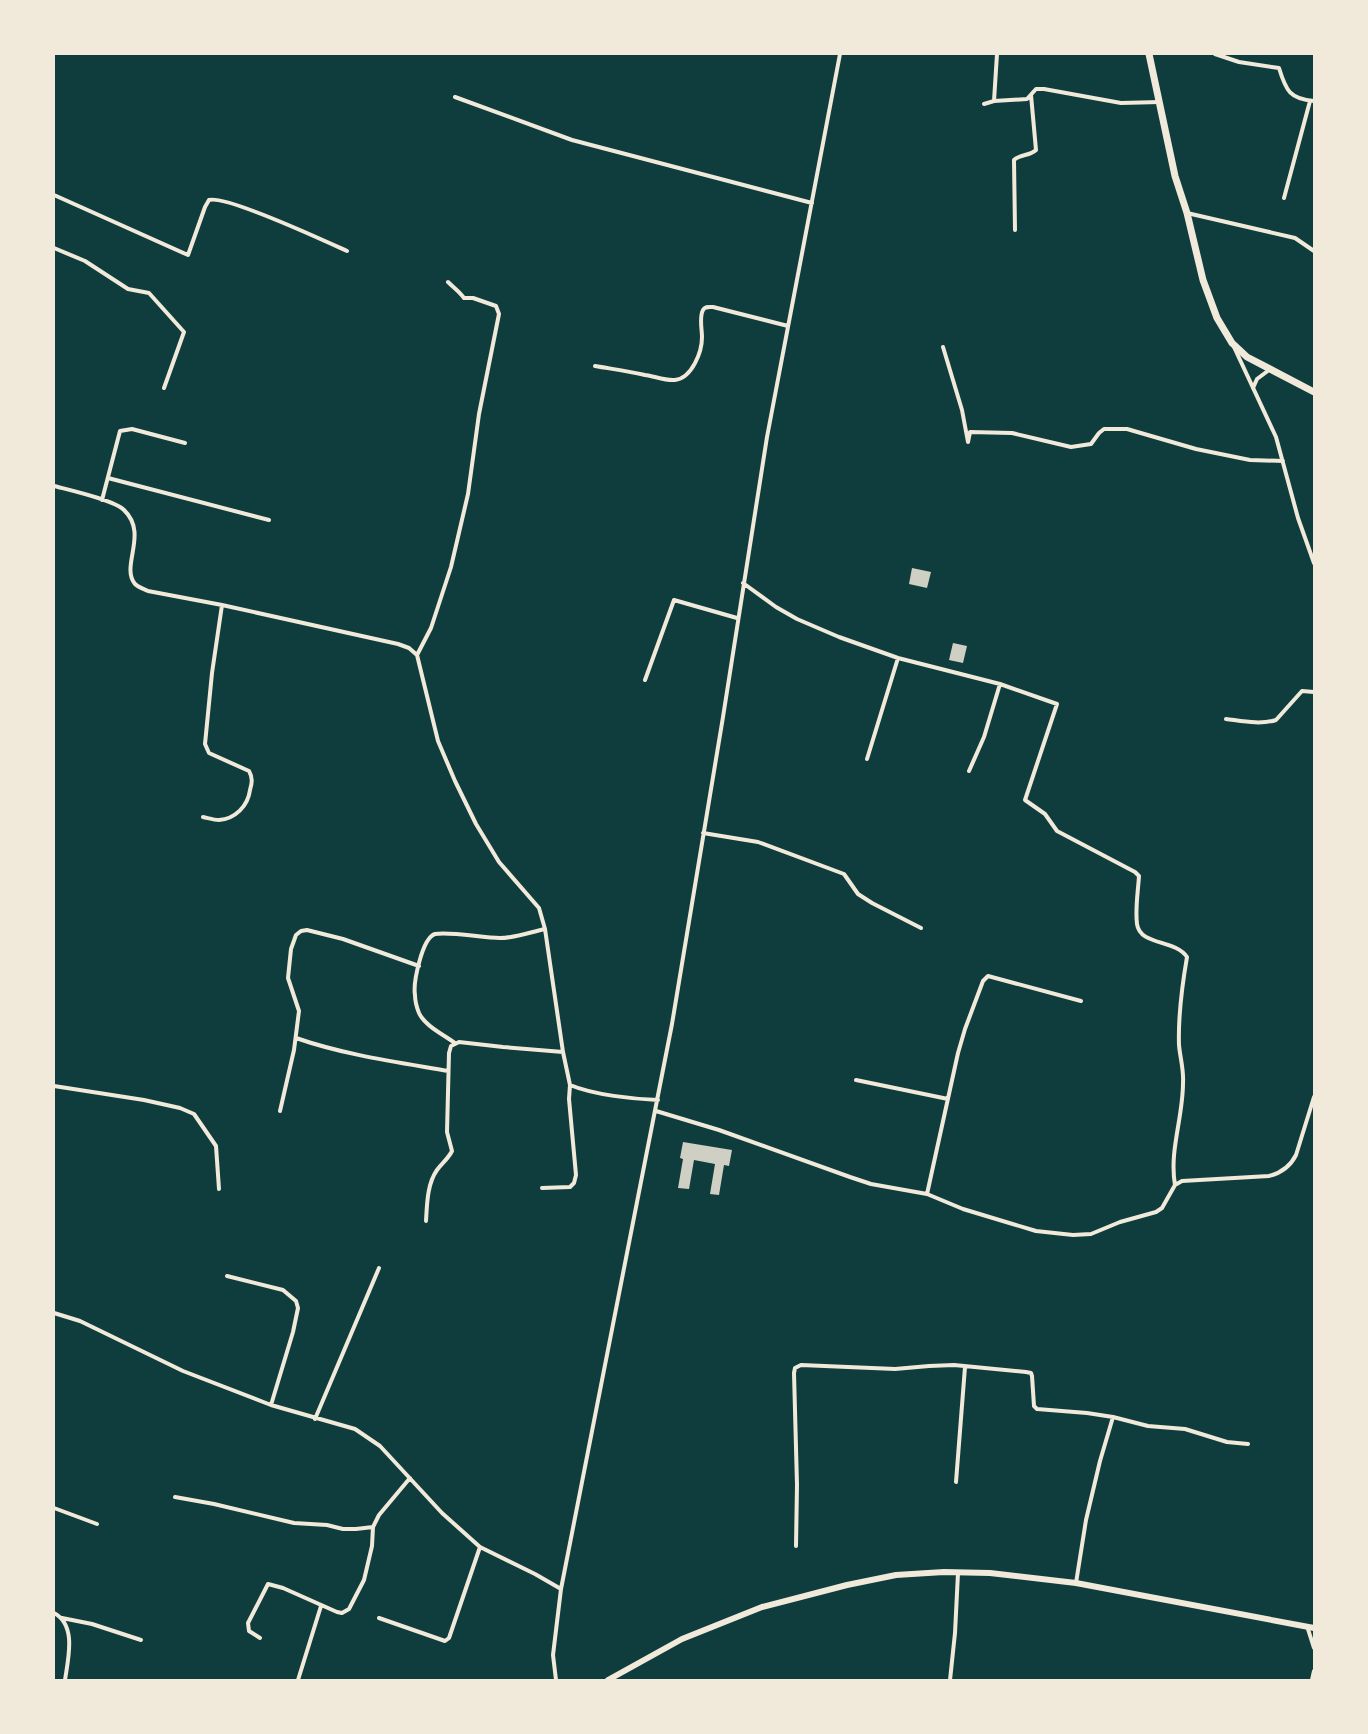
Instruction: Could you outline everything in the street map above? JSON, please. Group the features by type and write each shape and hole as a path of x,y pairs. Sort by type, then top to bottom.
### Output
{"highway":[{"path":"1149,54 1175,176 1187,213 1203,280 1217,318 1232,343 1247,357 1314,392"}],"main road":[{"path":"608,1680 682,1639 762,1607 847,1585 896,1575 958,1572 990,1573 1076,1583 1314,1628"}],"street":[{"path":"556,1680 553,1655 561,1589 658,1100 723,717 737,618 767,437 840,54"},
{"path":"994,101 997,54"},
{"path":"1215,54 1239,62 1280,68 1282,78 1290,94 1301,100 1312,101 1284,198"},
{"path":"984,104 994,101 1027,99 1036,89 1121,103 1160,102"},
{"path":"1015,230 1014,160 1018,156 1034,153 1036,150 1031,95"},
{"path":"455,97 572,140 812,203"},
{"path":"54,195 188,255 205,207 209,200 212,199 270,218 347,250"},
{"path":"1187,213 1295,238 1314,251"},
{"path":"54,248 85,261 128,290 149,293 184,332 164,388"},
{"path":"417,655 430,628 453,558 468,494 479,414 499,314 496,306 473,298 464,298 458,289 448,282"},
{"path":"595,366 675,380 683,377 692,367 698,354 702,340 703,310 707,306 788,326"},
{"path":"1232,343 1276,437 1298,518 1314,563"},
{"path":"943,348 962,410 968,442 970,432 1012,433 1070,447 1091,444 1104,429 1127,429 1196,449 1250,460 1284,461"},
{"path":"1253,388 1257,378 1269,370"},
{"path":"102,500 120,431 132,429 185,443"},
{"path":"108,478 269,520"},
{"path":"54,486 102,500 123,509 132,521 135,530 131,576 134,583 139,587 148,591 222,605 398,644 409,648 417,655 438,741 455,781 476,824 500,862 539,908 545,929 563,1052 570,1085 569,1099 576,1174 574,1183 570,1187 542,1188"},
{"path":"743,583 776,607 797,619 839,637 898,658 1000,684 1057,704 1025,800 1045,814 1057,831 1135,872 1139,876 1137,924 1139,932 1144,936 1178,947 1187,957 1180,1012 1179,1044 1184,1082 1174,1148 1173,1173 1175,1186"},
{"path":"645,680 674,600 737,618"},
{"path":"203,817 218,820 227,818 242,810 249,797 252,780 249,771 209,752 204,744 222,605"},
{"path":"867,759 898,658"},
{"path":"969,771 984,737 1000,684"},
{"path":"1226,719 1270,722 1276,720 1302,691 1314,692"},
{"path":"703,833 758,842 844,874 858,894 872,904 921,928"},
{"path":"455,1043 428,1023 420,1014 414,994 419,966 426,943 430,937 435,934 502,938 545,929"},
{"path":"280,1111 296,1038 299,1011 288,978 293,941 296,935 301,931 307,930 343,939 419,966"},
{"path":"926,1194 965,1030 983,981 988,976 1080,1001"},
{"path":"296,1038 341,1052 448,1072"},
{"path":"426,1222 431,1182 437,1170 452,1152 447,1132 448,1072 451,1046 459,1042 503,1048 563,1052"},
{"path":"856,1080 948,1100"},
{"path":"570,1085 622,1097 658,1100"},
{"path":"54,1086 144,1100 180,1108 194,1114 216,1146 219,1189"},
{"path":"656,1111 719,1130 857,1180 926,1194 1014,1226 1036,1231 1073,1235 1091,1234 1120,1222 1156,1212 1162,1208 1175,1186 1182,1181 1268,1176 1279,1173 1292,1162 1296,1155 1314,1097"},
{"path":"315,1419 379,1268"},
{"path":"226,1276 283,1290 296,1301 298,1308 293,1332 271,1405"},
{"path":"54,1313 80,1321 183,1371 271,1405 355,1429 380,1446 442,1513 480,1547 561,1589"},
{"path":"796,1546 794,1373 795,1368 801,1365 895,1369 954,1365 1030,1373 1032,1376 1034,1406 1037,1409 1113,1417 1148,1426 1185,1429 1227,1442 1248,1444"},
{"path":"956,1482 965,1367"},
{"path":"1076,1583 1086,1520 1113,1417"},
{"path":"260,1638 249,1632 248,1623 268,1584 283,1588 321,1606 342,1613 349,1609 364,1580 372,1546 373,1527 379,1515 410,1478"},
{"path":"175,1497 294,1523 327,1525 343,1529 373,1527"},
{"path":"54,1508 98,1524"},
{"path":"379,1618 445,1641 449,1638 480,1547"},
{"path":"950,1680 955,1633 958,1572"},
{"path":"298,1680 321,1606"},
{"path":"54,1613 62,1618 92,1624 141,1640"},
{"path":"62,1618 67,1628 70,1643 65,1680"},
{"path":"1306,1626 1314,1648"},
{"path":"1312,1680 1314,1671"}],"building":[{"path":"912,568 931,572 927,588 909,584"},
{"path":"953,643 967,646 963,663 949,660"},
{"path":"683,1142 732,1150 729,1166 724,1165 719,1195 710,1194 715,1164 694,1160 689,1189 678,1188 683,1159 680,1158"}]}
